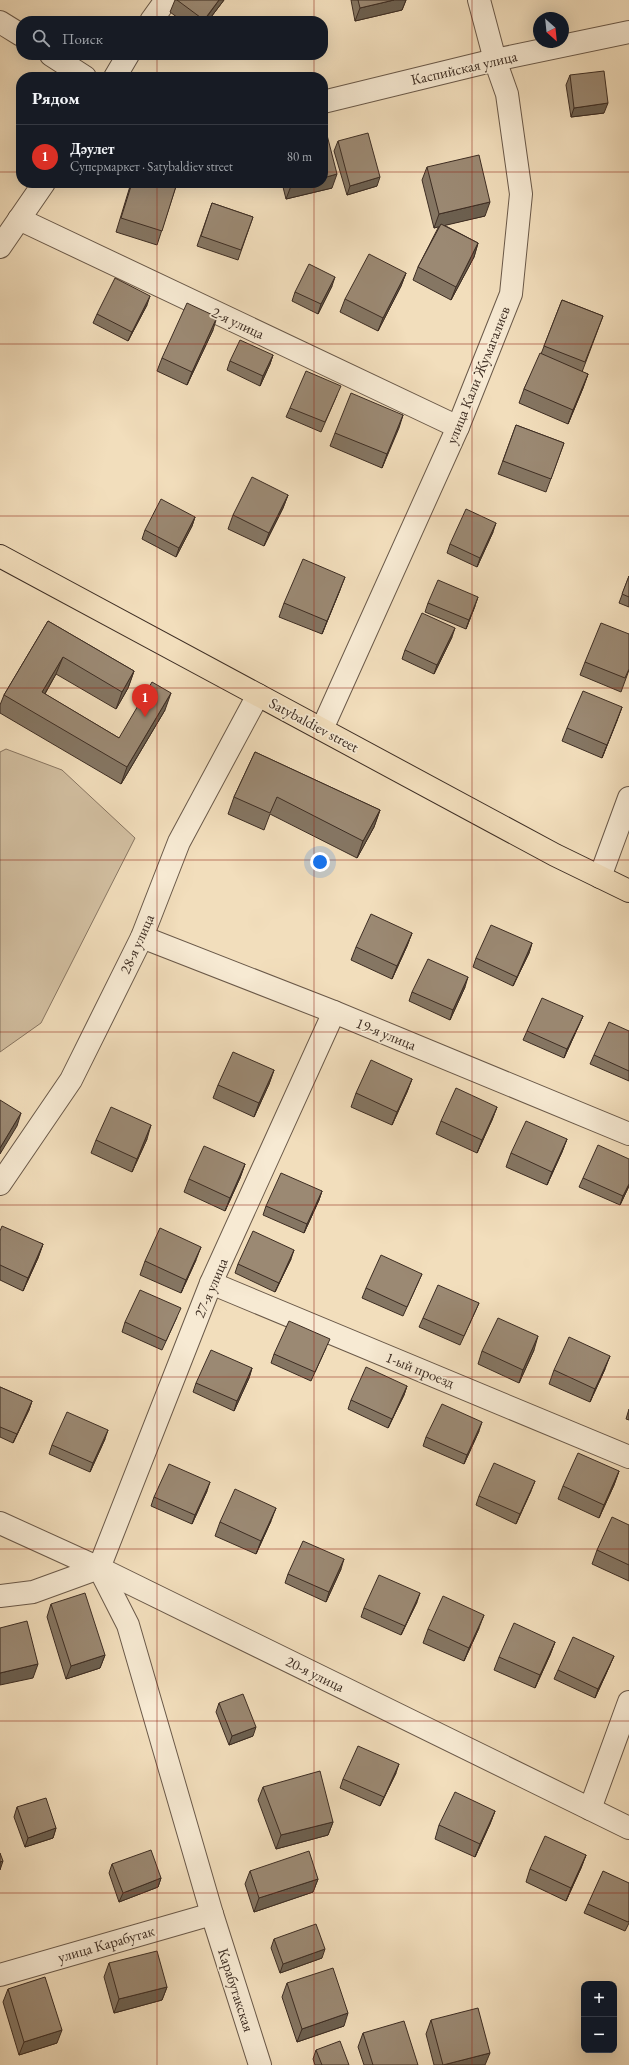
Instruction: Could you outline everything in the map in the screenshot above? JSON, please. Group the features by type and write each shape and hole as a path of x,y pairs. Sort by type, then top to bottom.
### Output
{"main road":[{"name":"Satybaldiev street","path":"0,556 554,855 629,891"}],"street":[{"path":"155,16 166,0"},
{"name":"улица Кали Жумагалиев","path":"322,729 458,427 511,294 521,194 507,94 494,60 479,0"},
{"path":"0,22 16,32"},
{"name":"Каспийская улица","path":"328,101 494,60 629,32"},
{"path":"59,60 77,72"},
{"path":"118,72 125,60"},
{"path":"0,246 41,188"},
{"name":"2-я улица","path":"19,219 458,427"},
{"name":"28-я улица","path":"0,1184 71,1080 142,937 179,842 258,695"},
{"path":"600,876 629,798"},
{"name":"19-я улица","path":"142,937 334,1012 629,1134"},
{"name":"27-я улица","path":"99,1568 211,1284 334,1012"},
{"name":"1-ый проезд","path":"211,1284 629,1457"},
{"name":"20-я улица","path":"0,1523 99,1568 629,1828"},
{"path":"0,1596 33,1592 99,1568"},
{"name":"Карабутакская","path":"99,1568 128,1625 212,1914 260,2065"},
{"path":"590,1809 629,1702"},
{"name":"улица Карабутак","path":"0,1975 212,1914"}],"shaded area":[{"path":"6,749 62,770 135,838 41,1023 0,1052 0,752"}],"building":[{"path":"177,0 219,0 207,16 199,16"},
{"path":"358,0 394,0 360,8"},
{"path":"604,71 608,103 574,108 570,75"},
{"path":"368,133 380,177 350,186 338,141"},
{"path":"328,139 337,174 328,177"},
{"path":"479,155 490,202 439,214 427,167"},
{"path":"130,188 175,188 162,231 121,218"},
{"path":"212,203 253,217 241,250 201,236"},
{"path":"441,224 478,243 456,287 418,267"},
{"path":"369,254 406,273 383,318 345,299"},
{"path":"309,264 335,277 321,304 295,292"},
{"path":"115,278 150,296 132,332 97,314"},
{"path":"562,300 603,316 585,362 544,346"},
{"path":"187,303 217,317 192,372 162,358"},
{"path":"240,340 273,355 263,376 230,361"},
{"path":"540,353 588,374 573,410 524,389"},
{"path":"306,371 341,386 325,422 290,408"},
{"path":"351,393 403,415 387,454 335,433"},
{"path":"516,425 564,443 551,479 503,461"},
{"path":"252,477 288,495 269,533 233,515"},
{"path":"161,499 195,517 179,548 145,530"},
{"path":"466,509 496,523 480,558 450,544"},
{"path":"303,559 345,577 327,621 284,603"},
{"path":"629,576 629,597 622,594"},
{"path":"438,580 478,597 469,620 428,603"},
{"path":"422,613 455,628 437,665 405,650"},
{"path":"48,621 134,671 122,692 63,657 42,692 119,738 152,682 171,693 127,767 4,695"},
{"path":"601,623 629,634 629,669 625,678 585,662"},
{"path":"583,691 622,707 607,745 567,728"},
{"path":"255,752 380,810 363,841 277,797 270,813 234,797"},
{"path":"371,914 412,933 397,966 356,947"},
{"path":"491,925 532,943 517,977 476,958"},
{"path":"428,959 468,977 453,1010 412,992"},
{"path":"542,998 583,1016 567,1049 527,1031"},
{"path":"609,1022 629,1031 629,1071 594,1055"},
{"path":"233,1052 274,1070 259,1103 218,1085"},
{"path":"371,1060 412,1079 397,1112 356,1093"},
{"path":"456,1088 497,1107 482,1140 441,1121"},
{"path":"0,1100 21,1113 0,1148"},
{"path":"111,1107 151,1125 137,1159 96,1140"},
{"path":"526,1121 567,1139 552,1172 511,1153"},
{"path":"598,1145 629,1159 629,1184 623,1196 583,1178"},
{"path":"204,1146 245,1164 230,1198 189,1179"},
{"path":"281,1173 322,1191 307,1224 266,1206"},
{"path":"2,1226 43,1244 28,1278 0,1265 0,1231"},
{"path":"160,1228 201,1247 186,1280 145,1261"},
{"path":"253,1231 294,1250 279,1283 238,1264"},
{"path":"381,1255 422,1274 407,1307 366,1288"},
{"path":"438,1285 479,1303 464,1336 423,1318"},
{"path":"140,1290 181,1308 166,1341 125,1322"},
{"path":"498,1318 538,1336 523,1370 482,1351"},
{"path":"289,1321 330,1339 315,1372 274,1354"},
{"path":"569,1337 610,1356 595,1389 554,1370"},
{"path":"211,1350 252,1368 237,1401 196,1383"},
{"path":"366,1367 407,1386 392,1419 351,1400"},
{"path":"0,1387 32,1401 17,1434 0,1427"},
{"path":"442,1404 482,1422 467,1455 426,1437"},
{"path":"67,1412 108,1430 93,1463 52,1445"},
{"path":"578,1453 619,1471 604,1505 563,1486"},
{"path":"494,1463 535,1481 520,1514 479,1496"},
{"path":"169,1464 210,1482 195,1515 154,1497"},
{"path":"235,1489 276,1508 261,1541 220,1522"},
{"path":"612,1517 629,1525 629,1565 597,1550"},
{"path":"303,1541 344,1559 329,1592 288,1574"},
{"path":"379,1575 420,1593 405,1626 364,1608"},
{"path":"85,1593 105,1655 71,1666 51,1604"},
{"path":"443,1596 484,1615 469,1648 428,1629"},
{"path":"27,1621 38,1664 0,1673 0,1628"},
{"path":"514,1623 555,1642 540,1675 499,1657"},
{"path":"573,1637 614,1656 598,1689 558,1670"},
{"path":"243,1694 256,1727 232,1736 219,1703"},
{"path":"358,1746 399,1764 384,1797 343,1779"},
{"path":"320,1771 333,1822 281,1835 263,1787"},
{"path":"455,1792 495,1811 480,1844 439,1825"},
{"path":"46,1798 56,1828 28,1838 17,1807"},
{"path":"545,1836 586,1855 571,1888 530,1869"},
{"path":"151,1850 161,1878 123,1893 112,1864"},
{"path":"309,1851 318,1879 259,1898 250,1871"},
{"path":"0,1853 3,1861 0,1862"},
{"path":"603,1871 629,1883 628,1922 588,1904"},
{"path":"316,1924 325,1949 283,1964 274,1939"},
{"path":"157,1951 167,1987 119,1999 109,1963"},
{"path":"333,1968 348,2013 302,2029 287,1983"},
{"path":"45,1977 62,2030 24,2042 8,1989"},
{"path":"478,2008 490,2053 443,2065 431,2020"},
{"path":"404,2021 418,2065 373,2065 363,2033"},
{"path":"340,2041 349,2065 322,2065 316,2050"}],"place":[{"name":"Дәулет","path":"145,717"}]}
